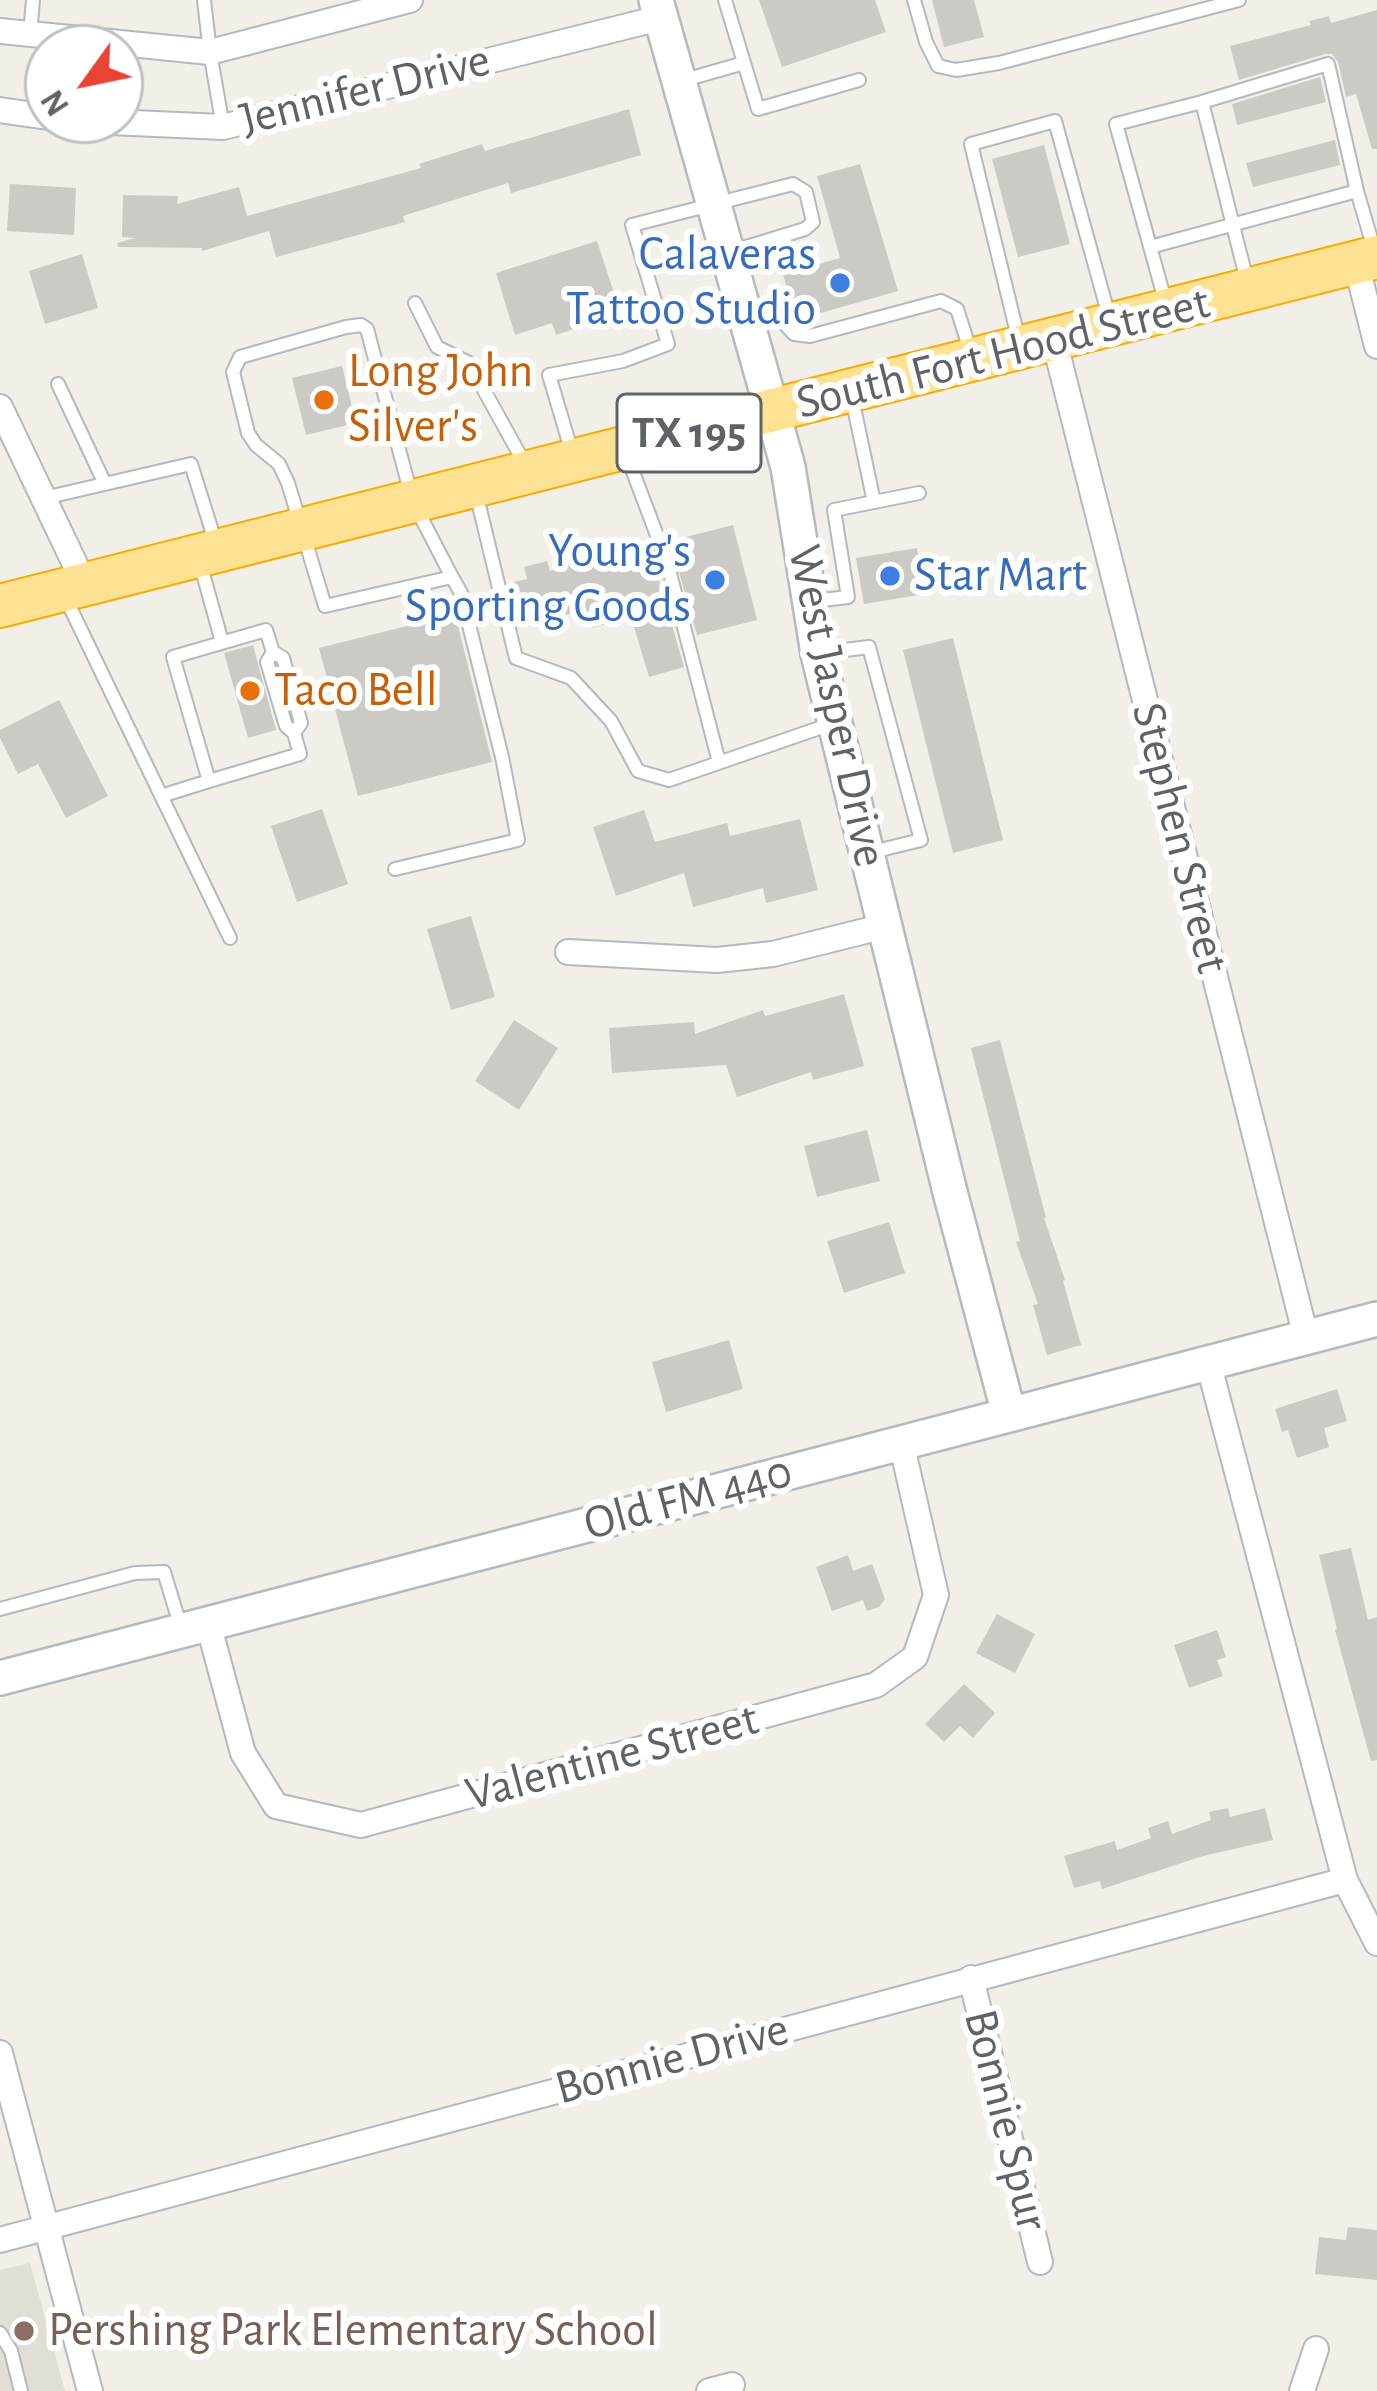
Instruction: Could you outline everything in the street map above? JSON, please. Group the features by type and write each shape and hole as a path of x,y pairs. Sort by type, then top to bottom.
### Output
{"highway":[{"name":"South Fort Hood Street","path":"2,601 74,588 1370,259"}],"street":[{"name":"Jennifer Drive","path":"144,45 210,52 410,0"},
{"name":"Jennifer Drive","path":"144,124 223,127 664,6"},
{"name":"West Jasper Drive","path":"664,6 680,81 788,467 818,654 1009,1414"},
{"path":"1370,259 1377,346"},
{"name":"Stephen Street","path":"1037,344 1306,1337"},
{"path":"0,406 44,498 74,588"},
{"path":"568,952 717,960 773,954 885,926"},
{"name":"Old FM 440","path":"0,1678 1377,1319"},
{"path":"1208,1362 1345,1880 1377,1943"},
{"name":"Valentine Street","path":"195,1627 243,1753 276,1806 362,1826 876,1685 915,1657 937,1595 901,1442"},
{"name":"Bonnie Drive","path":"0,2240 1345,1880"},
{"name":"Bonnie Spur","path":"971,1978 1040,2262"},
{"path":"0,2053 90,2391"},
{"path":"1302,2391 1316,2349"}],"lane":[{"path":"204,0 223,127"},
{"path":"725,0 758,109 859,80"},
{"path":"914,0 938,66 956,70 1239,0"},
{"path":"680,81 744,63"},
{"path":"1168,310 1117,124 1328,64 1370,259"},
{"path":"1202,102 1250,290"},
{"path":"1037,344 971,144 1055,122 1111,325"},
{"path":"575,461 549,374 623,361 668,344 632,225 793,184 806,192 813,222 806,229 729,252"},
{"path":"1150,247 1358,191"},
{"path":"749,325 780,320 794,334 810,336 941,301 957,308 974,360"},
{"path":"415,303 437,347 469,363 529,473"},
{"path":"395,869 518,840 461,593 413,502 367,329 346,327 240,357 233,372 248,433 279,464 325,606 452,577"},
{"path":"58,384 105,484"},
{"path":"851,392 874,502"},
{"path":"625,449 667,562 719,762"},
{"path":"44,498 191,464 222,642"},
{"path":"475,487 516,658 571,678 611,721 638,771 669,780 835,723"},
{"path":"808,602 848,597 834,511 919,493"},
{"path":"800,537 838,533"},
{"path":"74,588 161,796 230,938"},
{"path":"161,796 209,782 300,754 295,733 286,726 267,662 273,652 266,630 173,657 209,782"},
{"path":"818,654 869,646 921,840 867,854"},
{"path":"0,1609 135,1573 164,1572 195,1627"},
{"path":"0,2333 11,2351 21,2391"}],"shaded area":[{"name":"Pershing Park Elementary School","path":"30,2263 65,2391 0,2391 0,2270"}],"building":[{"path":"759,0 875,0 886,32 782,67"},
{"path":"932,0 974,0 984,37 944,47"},
{"path":"1377,10 1377,149 1372,149 1356,94 1346,97 1332,54 1239,80 1230,46 1329,16 1331,23"},
{"path":"1320,77 1326,102 1237,125 1232,104"},
{"path":"629,109 641,155 511,193 508,183 403,216 405,222 347,238 276,257 269,231 202,251 118,247 117,243 135,238 122,237 123,195 178,196 177,204 239,187 247,216 421,168 419,164 482,144 485,151"},
{"path":"1335,140 1340,165 1253,187 1246,163"},
{"path":"1044,145 1070,244 1018,257 992,159"},
{"path":"860,164 898,291 796,320 783,274 840,258 817,176"},
{"path":"10,184 76,188 74,235 7,231"},
{"path":"597,241 618,305 578,318 580,327 556,335 552,323 515,335 496,273"},
{"path":"82,254 98,308 45,324 29,271"},
{"name":"Long John Silver's","path":"342,366 356,423 306,435 292,378"},
{"name":"Young's Sporting Goods","path":"733,525 757,620 697,635 670,541"},
{"path":"648,542 684,667 649,677 631,617 592,628 586,609 526,626 514,582 527,579 524,567 547,561 550,571"},
{"name":"Star Mart","path":"917,548 925,594 864,604 856,558"},
{"path":"455,614 492,762 358,796 319,648"},
{"path":"953,638 1003,840 953,853 903,650"},
{"name":"Taco Bell","path":"253,645 276,730 248,738 224,653"},
{"path":"59,700 108,796 66,818 38,764 18,774 0,738 0,730"},
{"path":"322,809 348,884 297,902 271,826"},
{"path":"644,810 655,842 727,823 730,836 800,819 818,890 766,903 763,888 693,907 684,873 616,896 593,827"},
{"path":"471,916 495,997 451,1010 427,929"},
{"path":"844,994 864,1066 813,1080 811,1072 737,1097 726,1065 612,1073 609,1028 694,1022 695,1034 763,1010 765,1016"},
{"path":"514,1020 558,1048 519,1110 475,1081"},
{"path":"1000,1040 1081,1345 1047,1355 971,1048"},
{"path":"867,1130 880,1181 817,1197 804,1146"},
{"path":"889,1222 905,1273 844,1293 827,1241"},
{"path":"729,1340 743,1389 666,1412 652,1362"},
{"path":"1337,1389 1347,1421 1324,1428 1329,1447 1297,1458 1275,1409"},
{"path":"1351,1548 1368,1620 1377,1617 1377,1760 1371,1761 1319,1555"},
{"path":"848,1555 853,1571 872,1564 885,1599 879,1607 867,1611 863,1600 832,1611 816,1567"},
{"path":"997,1614 1035,1634 1015,1673 976,1653"},
{"path":"1217,1630 1226,1657 1217,1660 1223,1676 1189,1688 1174,1645"},
{"path":"964,1684 995,1713 973,1738 960,1726 944,1742 925,1724"},
{"path":"1228,1808 1230,1817 1265,1808 1273,1840 1203,1856 1102,1889 1100,1881 1074,1888 1064,1856 1115,1841 1117,1850 1151,1838 1148,1828 1168,1821 1172,1834 1211,1820 1209,1812"},
{"path":"1348,2227 1377,2230 1377,2280 1315,2274 1319,2237 1346,2240"}],"place":[{"name":"Calaveras Tattoo Studio","path":"840,283"},
{"name":"Long John Silver's","path":"324,400"},
{"name":"Star Mart","path":"890,576"},
{"name":"Young's Sporting Goods","path":"715,580"},
{"name":"Taco Bell","path":"250,691"},
{"name":"Pershing Park Elementary School","path":"24,2331"}]}
